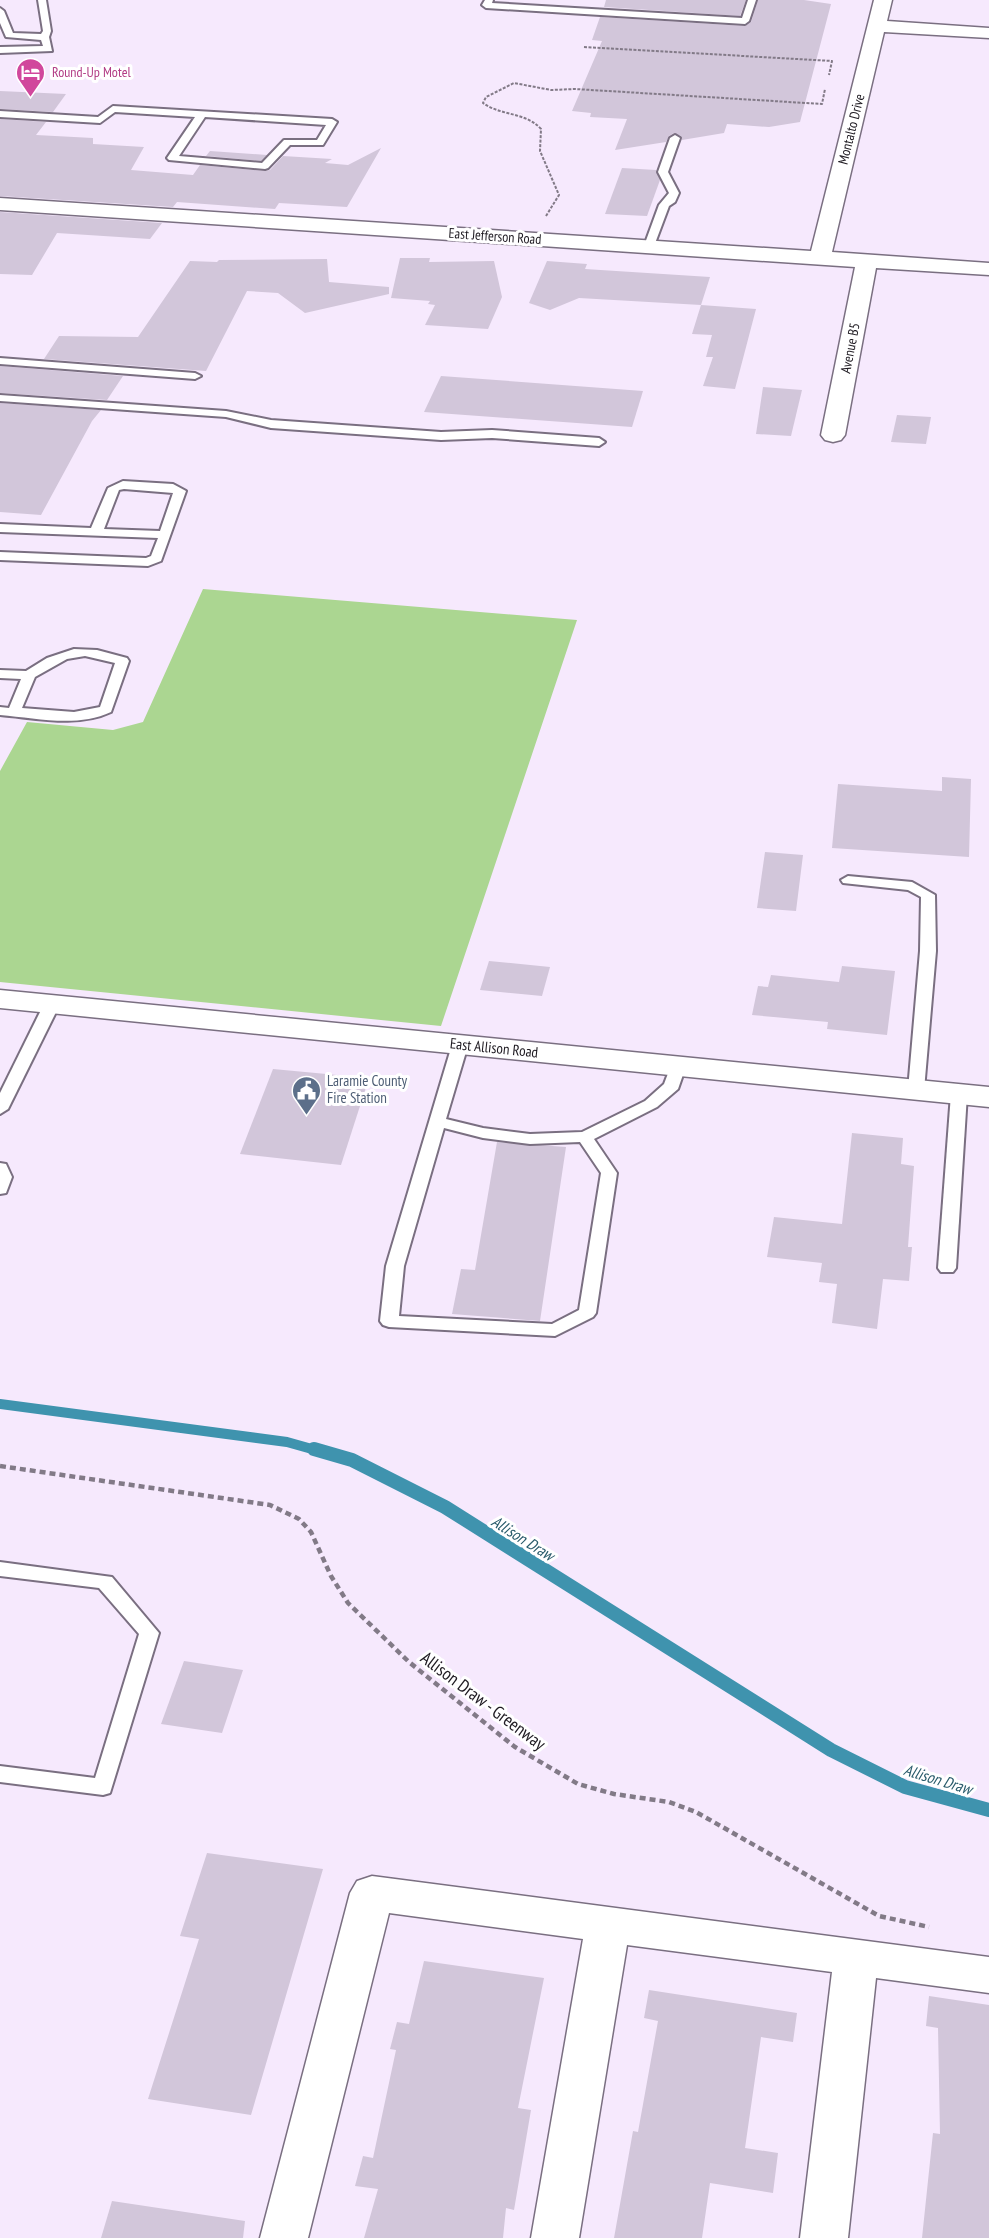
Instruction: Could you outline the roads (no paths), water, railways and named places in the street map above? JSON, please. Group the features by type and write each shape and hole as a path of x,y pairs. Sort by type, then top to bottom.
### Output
{"street":[{"name":"Montalto Drive","path":"820,258 883,0"},
{"path":"876,27 989,33"},
{"name":"East Jefferson Road","path":"0,204 989,269"},
{"name":"Avenue B5","path":"833,435 867,261"},
{"name":"East Allison Road","path":"0,999 974,1096"},
{"path":"284,2238 372,1893 989,1976"},
{"path":"555,2238 608,1925"},
{"path":"824,2238 856,1958"}],"lane":[{"path":"0,50 49,49 44,37 47,31 42,0"},
{"path":"489,0 486,5 745,21 752,0"},
{"path":"0,11 4,35 44,37"},
{"path":"0,114 100,120 113,109 202,114 332,122 320,143 287,142 265,166 172,158 202,114"},
{"path":"649,246 664,205 671,200 674,193 663,172 675,138"},
{"path":"0,361 195,375"},
{"path":"0,398 226,414 271,424 418,435 492,434 599,442"},
{"path":"0,556 148,562 157,558 180,491 173,488 123,485 114,488 96,532"},
{"path":"0,528 165,535"},
{"path":"97,653 123,661 106,709 99,714 80,716 7,711 29,675 48,661 71,654 97,653"},
{"path":"0,674 29,675"},
{"path":"848,880 912,886 928,895 928,951 916,1090"},
{"path":"0,1109 52,1004"},
{"path":"460,1045 395,1266 389,1321 555,1330 587,1313 609,1173 585,1137"},
{"path":"438,1122 483,1133 530,1138 585,1137 651,1104 672,1086 678,1066"},
{"path":"947,1268 974,1096"},
{"path":"0,1168 4,1178 0,1189"},
{"path":"0,1569 105,1582 149,1633 103,1787 0,1774"}],"waterway":[{"name":"Allison Draw","path":"0,1404 287,1442 319,1451"},
{"name":"Allison Draw","path":"314,1449 352,1460 445,1507 831,1750 905,1787 989,1810"}],"place":[{"name":"Round-Up Motel","path":"31,98"},
{"name":"Laramie County Fire Station","path":"306,1116"}]}
